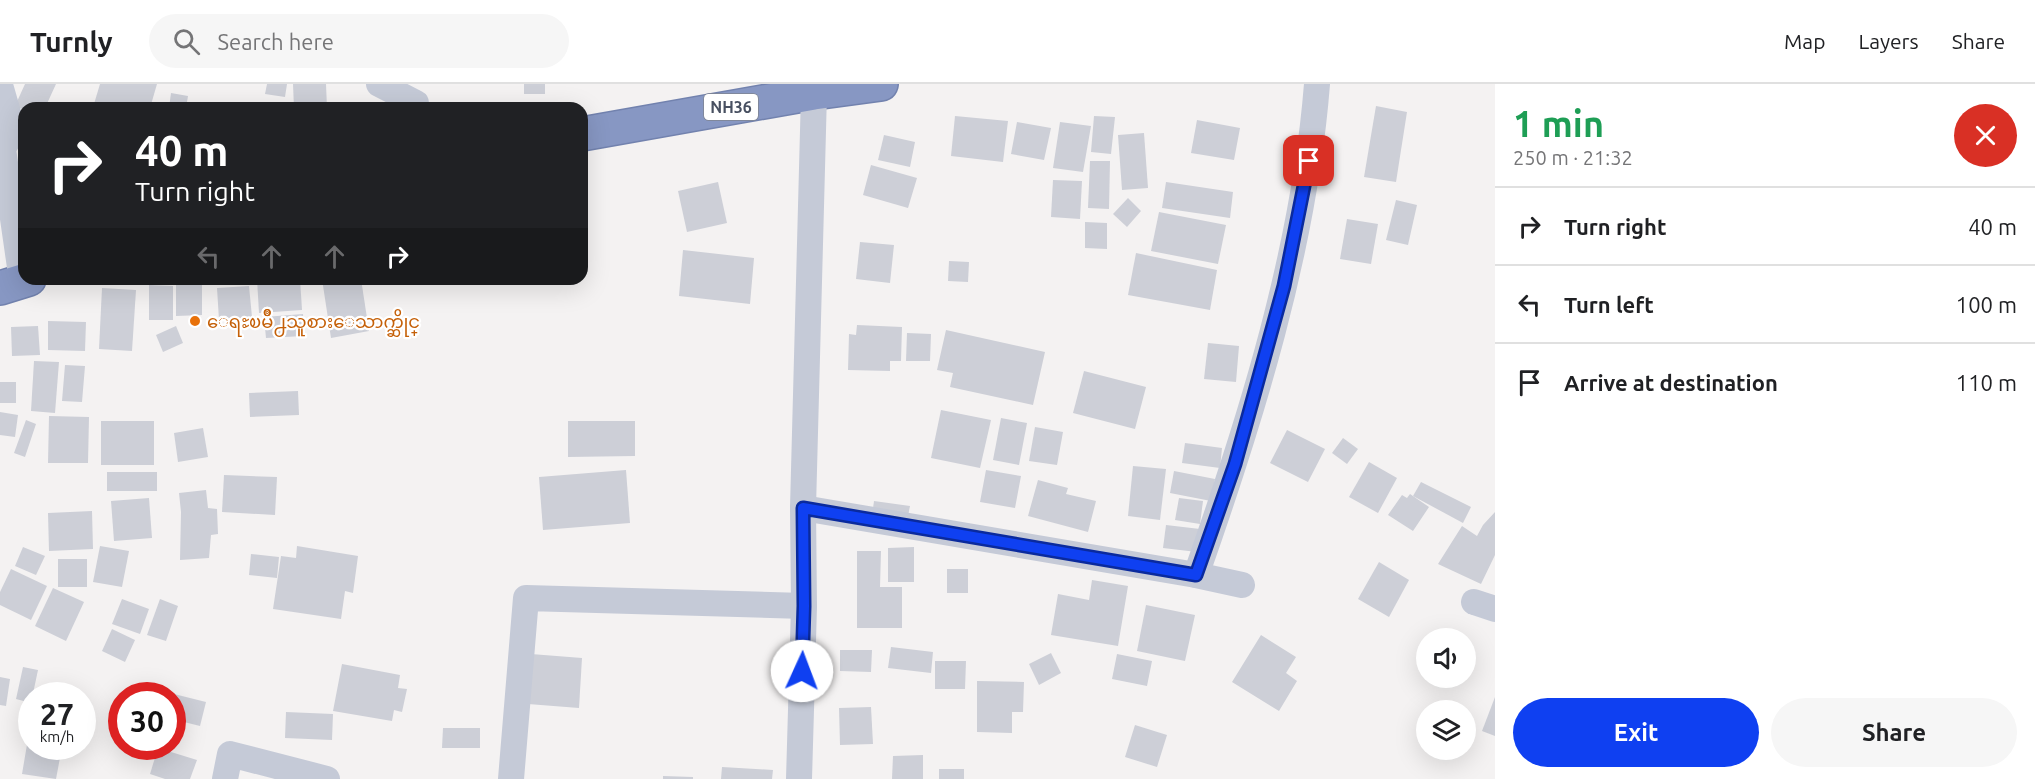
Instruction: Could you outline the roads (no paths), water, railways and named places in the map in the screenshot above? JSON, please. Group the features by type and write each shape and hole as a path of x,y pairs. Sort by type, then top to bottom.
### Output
{"highway":[{"name":"NH36","path":"588,133 814,93 880,84"}],"street":[{"path":"379,84 414,102"},
{"path":"1196,575 1235,464 1284,286 1313,141 1317,84"},
{"path":"0,85 13,130 3,149 17,283"},
{"path":"799,779 804,606 803,508 814,93"},
{"path":"803,508 1196,575 1242,585"},
{"path":"511,779 526,598 804,606"},
{"path":"225,779 230,754 327,779"}],"place":[{"name":"ေရႊၿမိဳ႕သူစားေသာက္ဆိုင္","path":"195,321"}]}
